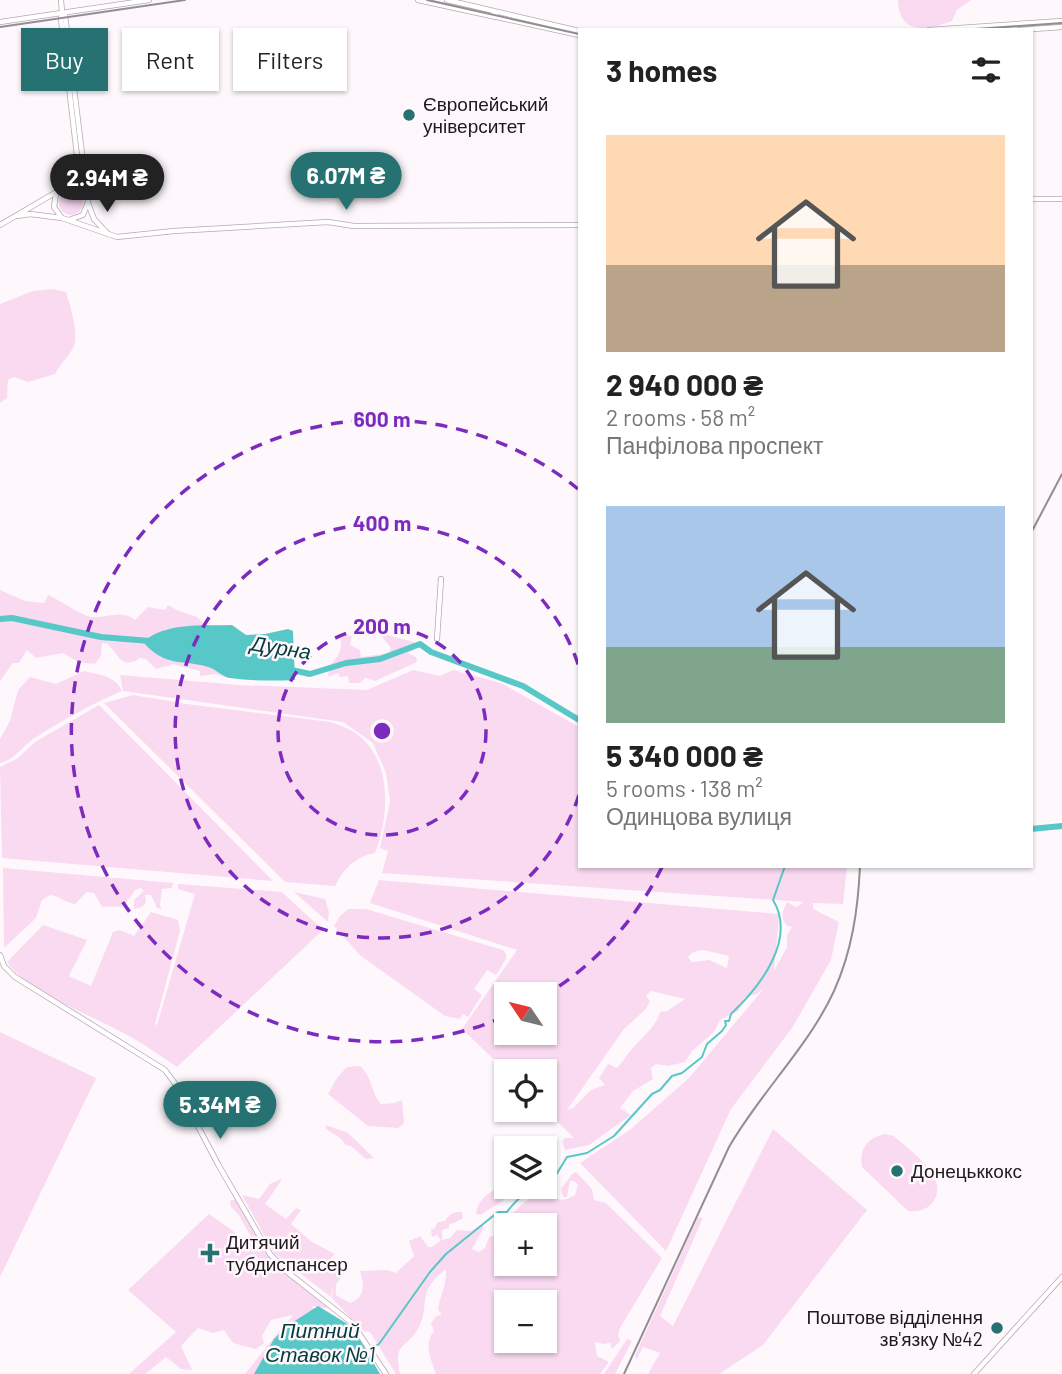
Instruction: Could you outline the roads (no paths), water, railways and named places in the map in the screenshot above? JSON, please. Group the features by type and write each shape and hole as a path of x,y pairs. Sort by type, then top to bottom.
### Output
{"main road":[{"path":"61,0 78,164 58,191 54,207 62,218"},
{"path":"0,22 149,0"},
{"path":"418,0 578,33"},
{"path":"447,0 578,33"},
{"path":"493,11 497,18"},
{"path":"61,14 65,15 73,70 87,199 94,219 111,236"},
{"path":"959,28 1062,21"},
{"path":"1033,29 1062,27"},
{"path":"0,225 58,191 75,187 87,199"},
{"path":"68,220 83,215 87,199"},
{"path":"1033,200 1062,199"},
{"path":"17,216 30,214 62,218 111,236 328,222 354,226 578,225"},
{"path":"437,639 441,579"},
{"path":"0,955 4,967 31,988 165,1070 176,1085 270,1254 286,1271 352,1323 386,1374"},
{"path":"974,1374 1062,1277"}],"water":[{"path":"232,625 246,635 288,629 293,631 295,680 227,677 201,665 167,659 143,642 173,628"},
{"name":"Питний Ставок №1","path":"318,1306 355,1331 380,1374 254,1374 274,1339 290,1324"}],"waterway":[{"name":"Дурна","path":"0,619 12,618 101,637 150,641"},
{"name":"Дурна","path":"287,669 310,674 346,663 380,659 420,644 431,652 523,686 578,719"},
{"name":"Дурна","path":"1033,829 1062,826"},
{"path":"372,1348 379,1344 446,1254 498,1212 507,1212 524,1195 548,1188 567,1157 587,1153 614,1136 672,1076 682,1073 702,1057 707,1044 722,1031 726,1025 725,1021 729,1021 731,1014 753,990 772,962 781,930 773,900 784,868"}],"tram line":[{"path":"0,27 185,0"},
{"path":"427,0 578,34"},
{"path":"990,28 1062,23"},
{"path":"1033,529 1062,474"},
{"path":"624,1374 729,1147 811,1031 834,991 853,930 860,868"}],"place":[{"name":"Європейський університет","path":"409,115"},
{"name":"Донецьккокс","path":"897,1171"},
{"name":"Дитячий тубдиспансер","path":"210,1253"},
{"name":"Поштове відділення зв'язку №42","path":"997,1328"}]}
